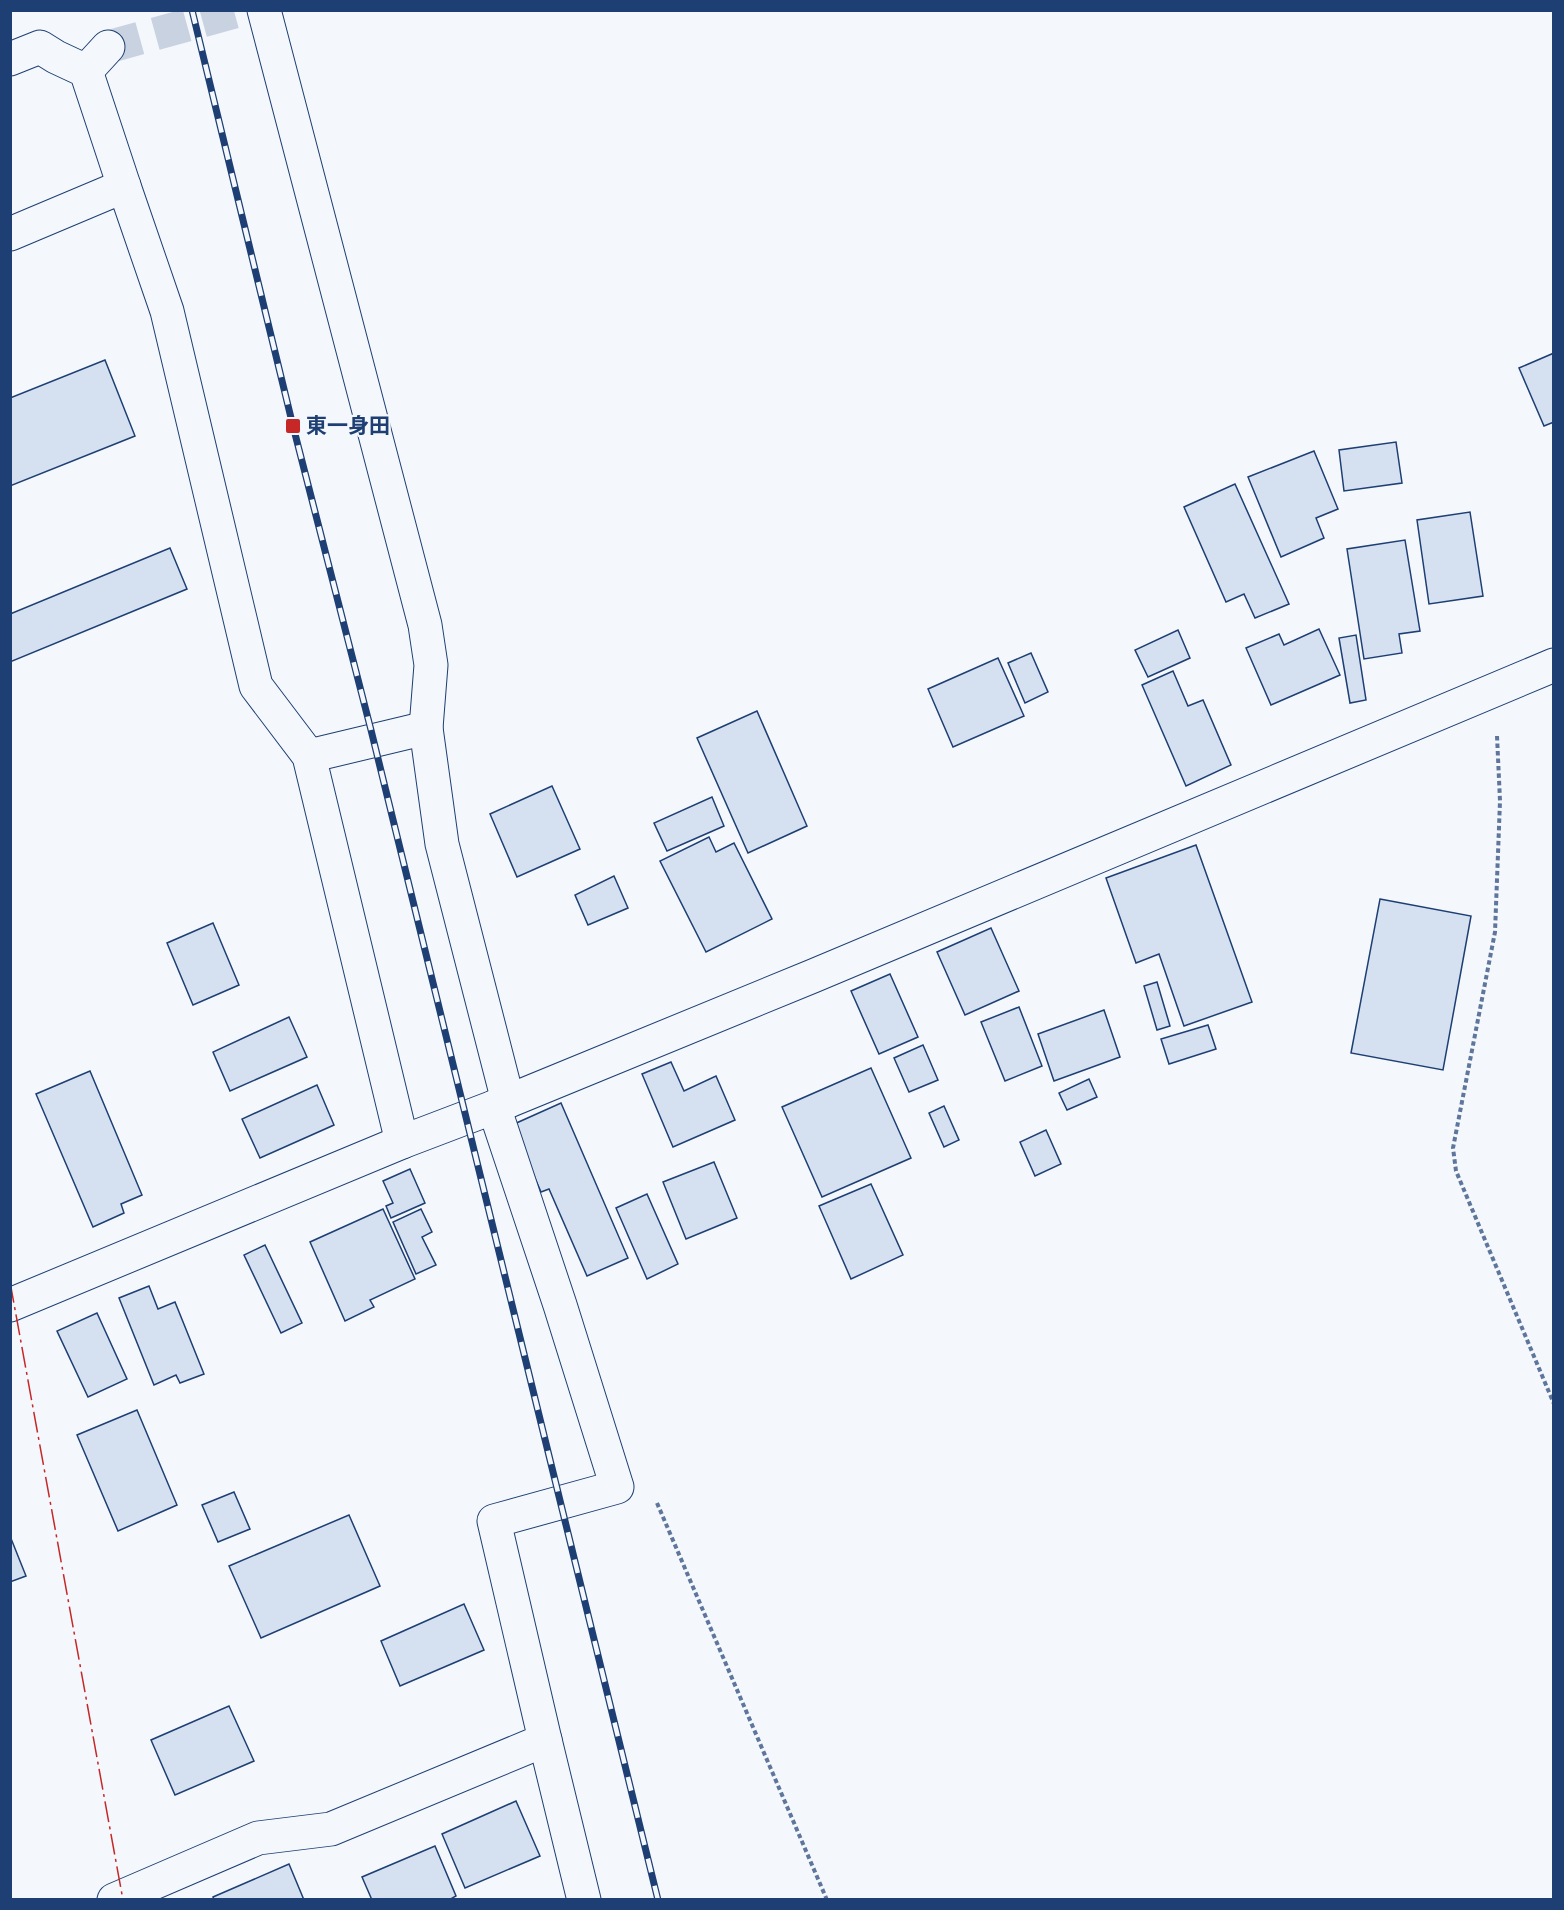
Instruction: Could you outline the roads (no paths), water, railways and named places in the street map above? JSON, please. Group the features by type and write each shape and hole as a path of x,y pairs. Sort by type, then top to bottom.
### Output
{"street":[{"path":"264,10 425,625 431,665 426,728 442,844 501,1104 616,1486 494,1521 584,1899"},
{"path":"10,59 40,46 56,57 86,71 167,311 256,687 309,756 402,1142"},
{"path":"86,71 108,47"},
{"path":"10,234 124,186"},
{"path":"10,1305 402,1142 501,1104 813,976 1554,665"},
{"path":"309,756 426,728"},
{"path":"114,1899 258,1838 331,1830 545,1740"}],"tunnel":[{"path":"108,47 242,10"}],"railway":[{"path":"192,10 658,1900"}],"place":[{"name":"東一身田","path":"293,426"}]}
